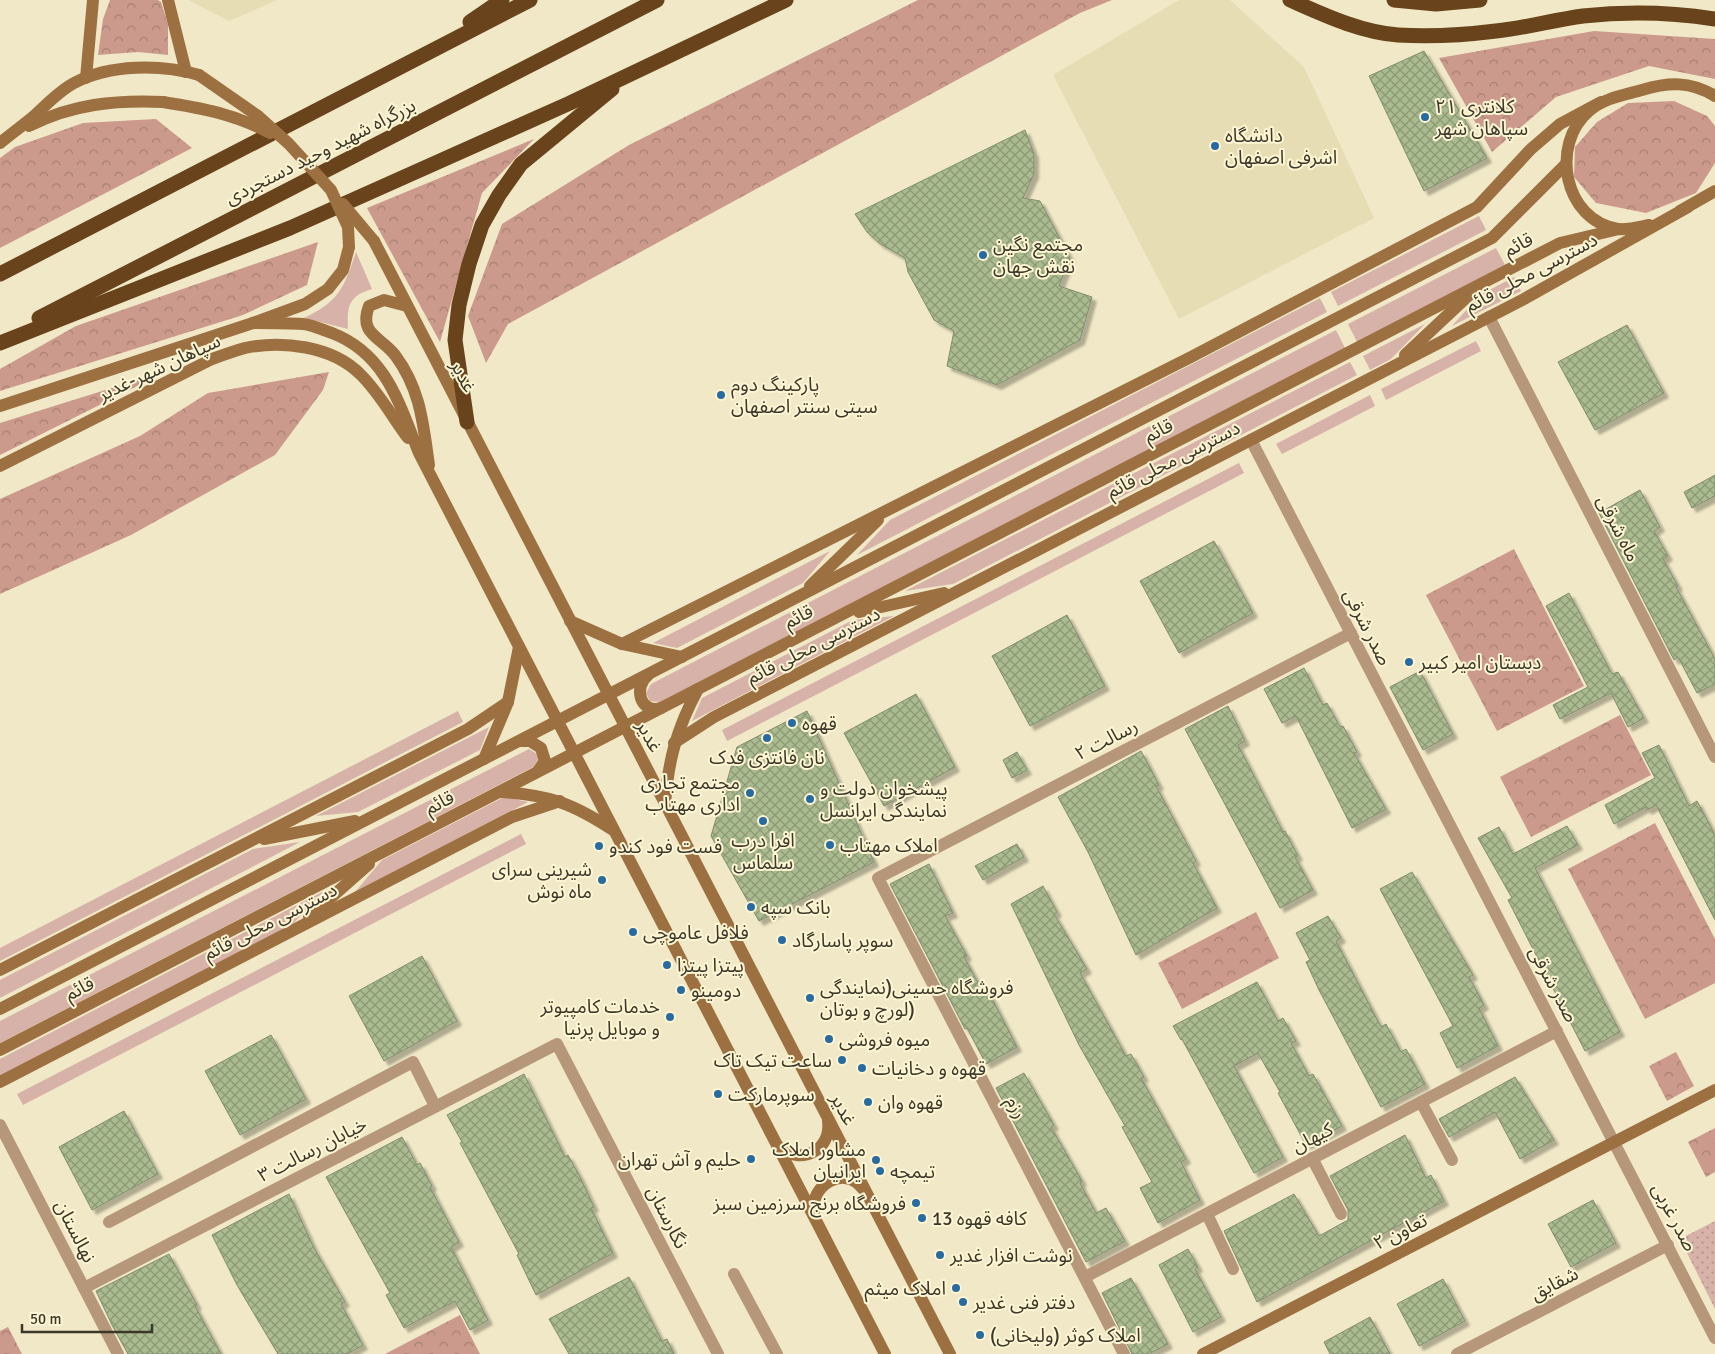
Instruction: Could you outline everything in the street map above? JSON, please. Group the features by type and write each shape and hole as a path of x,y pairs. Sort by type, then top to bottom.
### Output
{"highway":[{"path":"420,57 502,0"},
{"name":"بزرگراه شهید وحید دستجردی","path":"0,274 530,0"},
{"name":"بزرگراه شهید وحید دستجردی","path":"0,338 657,0"},
{"path":"0,343 290,228 628,75 786,0"},
{"path":"1290,0 1326,16 1356,26 1396,35 1443,36 1497,31 1580,16 1627,12 1678,13 1715,19"},
{"path":"1394,0 1436,4 1480,0"},
{"path":"467,422 455,340 458,305 482,225 499,195 521,164 628,75"}],"main road":[{"path":"168,0 192,73"},
{"path":"86,78 90,4"},
{"path":"0,143 59,93 74,83 106,72 131,69 192,73 258,116 289,144"},
{"path":"622,644 887,512 1476,207 1531,149 1560,124 1601,102 1673,83 1711,92"},
{"path":"0,143 50,116 87,105 124,100 162,102 214,110 248,121 289,144"},
{"path":"1601,102 1584,116 1571,135 1566,165 1573,194 1582,207 1593,217 1618,229"},
{"name":"غدیر","path":"289,144 374,241 624,728 950,1354"},
{"name":"قائم","path":"0,1009 1492,238 1566,165"},
{"path":"0,406 253,323 305,304 328,289 343,270 349,247 348,227 331,190"},
{"path":"1688,207 1715,191"},
{"name":"قائم","path":"0,1050 1560,243 1618,229 1650,225 1688,207"},
{"name":"دسترسی محلی قائم","path":"674,743 714,717 1489,317 1688,207"},
{"path":"1394,366 1480,285"},
{"path":"407,306 384,300 369,306 365,316 368,331 394,354 421,406 430,474"},
{"path":"253,323 305,324 339,336 357,345 373,358 384,374 403,412 419,453 885,1354"},
{"name":"سپاهان شهر-غدیر","path":"0,466 212,359 244,348 268,345 313,349 338,358 360,374 419,453"},
{"path":"800,596 887,512"},
{"path":"842,615 960,590"},
{"path":"570,621 622,644 682,657"},
{"path":"484,759 508,702 519,647"},
{"path":"650,673 640,684 640,697 647,707 653,710 666,706"},
{"path":"665,805 667,771 674,743 684,715 698,690"},
{"path":"0,970 468,729 508,702"},
{"path":"516,743 530,741 541,748 545,754 544,765 532,775"},
{"path":"500,792 531,794 560,800 585,811 614,831"},
{"name":"دسترسی محلی قائم","path":"0,1082 512,817 560,800"},
{"path":"248,842 370,818"},
{"path":"292,931 385,851"},
{"name":"تعاون ۲","path":"1203,1354 1715,1090"},
{"path":"775,1140 788,1153 805,1156 813,1153 826,1140 828,1123 825,1114"},
{"path":"816,1220 813,1202 816,1194 828,1181 845,1178 854,1181 866,1193"}],"street":[{"name":"ماه شرقی","path":"1489,317 1715,757"},
{"name":"صدر شرقی","path":"1252,440 1614,1142"},
{"name":"رسالت ۲","path":"878,878 1351,633"},
{"name":"رزم","path":"878,878 1124,1354"},
{"name":"کیهان","path":"1085,1276 1557,1032"},
{"name":"خیابان رسالت ۳","path":"84,1288 557,1044"},
{"name":"نگارستان","path":"557,1044 718,1354"},
{"path":"110,1222 413,1062 435,1106"},
{"path":"1421,1102 1452,1160"},
{"name":"نهالستان","path":"0,1125 118,1354"},
{"name":"صدر غربی","path":"1614,1142 1715,1338"},
{"path":"1312,1158 1341,1214"},
{"path":"1206,1214 1233,1269"},
{"name":"شقایق","path":"1457,1354 1668,1245"},
{"path":"734,1274 777,1354"}],"shaded area":[{"path":"188,0 277,0 229,21"},
{"name":"دانشگاه اشرفی اصفهان","path":"1179,0 1230,0 1304,67 1374,218 1179,319 1053,75"},
{"path":"1479,216 1486,230 1338,306 1331,292"},
{"path":"1496,248 1505,265 1357,342 1348,324"},
{"path":"356,252 372,289 358,295 351,303 348,314 348,329 304,318 326,305 339,292 348,275"},
{"path":"1514,277 1521,291 1452,326 1480,295"},
{"path":"1320,298 1327,312 857,555 890,520"},
{"path":"1425,324 1391,359 1370,370 1363,356"},
{"path":"1336,330 1345,348 660,702 650,701 646,693 651,684"},
{"path":"1476,341 1481,351 1386,400 1381,389"},
{"path":"1350,362 1357,375 953,584 905,591"},
{"path":"1370,395 1375,406 1282,454 1276,444"},
{"path":"1239,463 1244,473 727,741 722,730"},
{"path":"830,551 803,583 677,648 653,643"},
{"path":"894,616 692,721 702,698 853,620"},
{"path":"458,711 463,722 0,961 0,948"},
{"path":"489,727 480,750 358,812 316,816"},
{"path":"529,749 537,754 539,759 533,767 0,1043 0,1021"},
{"path":"504,797 528,802 355,892 382,860"},
{"path":"521,834 526,844 23,1105 17,1094"},
{"path":"300,842 0,998 0,980 253,849"},
{"path":"324,891 291,926 0,1077 0,1059"},
{"path":"1715,1221 1715,1309 1680,1239"}],"green space":[{"path":"110,0 158,0 161,2 168,24 168,55 138,52 98,55 103,19"},
{"path":"918,0 1112,0 1080,13 508,324 486,363 468,316 502,224 629,145"},
{"path":"1594,31 1715,39 1715,79 1649,66 1556,97 1492,152 1439,58"},
{"path":"1674,101 1707,116 1715,126 1715,163 1696,193 1646,213 1596,203 1574,177 1575,147 1597,122 1628,103"},
{"path":"156,119 192,148 0,248 0,158 15,147 83,123"},
{"path":"534,139 482,193 440,342 367,208"},
{"path":"318,242 307,285 243,315 0,391 0,369 76,326"},
{"path":"169,370 0,455 0,423"},
{"path":"329,372 323,390 275,455 131,535 0,594 0,499 140,436 208,393"},
{"path":"1514,549 1584,686 1497,731 1426,595"},
{"path":"1620,715 1651,775 1531,837 1500,777"},
{"path":"1655,823 1715,939 1715,983 1645,1019 1568,869"},
{"path":"1256,912 1279,958 1182,1009 1158,963"},
{"path":"1676,1052 1694,1086 1667,1101 1649,1066"},
{"path":"1715,1128 1715,1172 1706,1177 1688,1142"},
{"path":"460,1315 480,1354 385,1354"},
{"path":"8,1327 22,1354 0,1354 0,1331"}],"building":[{"name":"کلانتری ۲۱ سپاهان شهر","path":"1424,51 1487,158 1424,191 1369,76"},
{"name":"مجتمع نگین نقش جهان","path":"1025,130 1034,154 1034,174 1023,198 1040,201 1070,258 1059,286 1092,297 1080,340 997,385 947,366 954,331 934,320 908,272 905,258 879,243 867,232 855,214"},
{"path":"1627,325 1664,393 1595,430 1558,362"},
{"path":"1715,475 1715,496 1692,508 1684,492"},
{"path":"1640,490 1660,527 1654,531 1668,556 1663,559 1715,659 1715,684 1697,693 1678,657 1674,660 1599,513"},
{"path":"1214,541 1253,613 1179,653 1140,581"},
{"path":"1569,593 1612,674 1618,672 1644,718 1628,727 1611,693 1560,719 1553,705 1588,687 1546,606"},
{"path":"1067,615 1105,686 1030,726 992,656"},
{"path":"1304,668 1323,705 1327,703 1340,727 1343,726 1357,752 1354,753 1386,809 1352,828 1296,716 1282,723 1264,689"},
{"path":"1420,671 1453,734 1423,750 1390,687"},
{"path":"916,694 955,767 884,806 844,733"},
{"path":"1228,706 1245,741 1238,745 1283,832 1285,831 1298,856 1295,857 1313,890 1280,908 1185,729"},
{"path":"807,711 874,862 759,921 711,836 737,747"},
{"path":"1659,745 1689,806 1697,801 1715,835 1715,920 1656,805 1647,810 1646,807 1614,824 1605,805 1655,778 1642,753"},
{"path":"1141,751 1159,785 1156,786 1196,861 1193,863 1217,908 1136,955 1088,852 1058,797"},
{"path":"1017,752 1027,770 1012,778 1003,760"},
{"path":"1567,826 1578,845 1535,868 1620,1032 1585,1051 1508,900 1512,898 1478,838 1499,827 1513,854"},
{"path":"1017,844 1024,857 983,880 975,866"},
{"path":"929,864 953,913 945,916 967,956 964,957 982,990 986,987 1017,1047 986,1064 967,1028 965,1029 890,884"},
{"path":"1412,872 1473,975 1469,977 1484,1005 1479,1008 1498,1046 1457,1068 1440,1033 1453,1026 1380,889"},
{"path":"1043,886 1057,912 1054,914 1087,969 1080,973 1126,1056 1131,1054 1144,1077 1141,1078 1186,1159 1181,1162 1200,1200 1158,1223 1140,1188 1152,1182 1122,1127 1125,1126 1079,1045 1011,904"},
{"path":"1328,916 1341,938 1336,941 1381,1027 1386,1024 1401,1052 1406,1049 1425,1084 1381,1107 1319,990 1306,962 1310,960 1296,933"},
{"path":"422,956 457,1021 384,1061 349,996"},
{"path":"1257,982 1278,1021 1283,1018 1296,1041 1291,1043 1309,1076 1313,1074 1342,1126 1306,1145 1258,1053 1234,1066 1283,1157 1254,1173 1182,1039 1173,1026"},
{"path":"271,1035 306,1099 240,1135 205,1071"},
{"path":"1024,1073 1054,1125 1051,1127 1082,1181 1080,1183 1096,1213 1106,1208 1125,1241 1086,1262 996,1088"},
{"path":"524,1074 565,1157 568,1155 581,1179 594,1207 591,1208 613,1253 536,1295 517,1255 519,1254 447,1115"},
{"path":"1515,1077 1554,1140 1520,1159 1495,1112 1449,1137 1439,1119"},
{"path":"124,1111 158,1174 92,1210 59,1147"},
{"path":"1405,1135 1426,1178 1431,1175 1444,1201 1257,1302 1224,1231 1294,1194 1319,1236 1348,1220 1348,1210 1330,1176"},
{"path":"402,1137 417,1165 420,1163 432,1186 430,1187 459,1242 451,1247 488,1320 470,1330 455,1301 404,1328 386,1295 390,1293 326,1177"},
{"path":"289,1194 314,1248 345,1302 341,1304 363,1345 347,1354 278,1354 237,1285 212,1235"},
{"path":"1593,1200 1616,1243 1571,1267 1548,1224"},
{"path":"1188,1249 1198,1267 1195,1269 1221,1317 1193,1332 1159,1265"},
{"path":"169,1254 221,1354 128,1354 112,1325 96,1291"},
{"path":"629,1277 662,1341 667,1339 674,1354 569,1354 549,1319"},
{"path":"1131,1278 1168,1344 1149,1354 1132,1354 1102,1293"},
{"path":"1443,1279 1465,1321 1419,1346 1397,1304"},
{"path":"1370,1317 1390,1354 1330,1354 1324,1342"}],"place":[{"name":"کلانتری ۲۱ سپاهان شهر","path":"1425,117"},
{"name":"دانشگاه اشرفی اصفهان","path":"1215,146"},
{"name":"مجتمع نگین نقش جهان","path":"983,255"},
{"name":"پارکینگ دوم سیتی سنتر اصفهان","path":"721,395"},
{"name":"دبستان امیر کبیر","path":"1409,662"},
{"name":"قهوه","path":"792,723"},
{"name":"نان فانتزی فدک","path":"767,738"},
{"name":"مجتمع تجاری اداری مهتاب","path":"750,793"},
{"name":"پیشخوان دولت و نمایندگی ایرانسل","path":"810,799"},
{"name":"افرا درب سلماس","path":"763,821"},
{"name":"املاک مهتاب","path":"830,845"},
{"name":"فست فود کندو","path":"599,846"},
{"name":"شیرینی سرای ماه نوش","path":"602,880"},
{"name":"بانک سپه","path":"751,907"},
{"name":"فلافل عاموچی","path":"633,932"},
{"name":"سوپر پاسارگاد","path":"782,940"},
{"name":"پیتزا پیتزا","path":"667,965"},
{"name":"دومینو","path":"681,990"},
{"name":"فروشگاه حسینی(نمایندگی لورچ و بوتان)","path":"810,998"},
{"name":"خدمات کامپیوتر و موبایل پرنیا","path":"670,1017"},
{"name":"میوه فروشی","path":"829,1039"},
{"name":"ساعت تیک تاک","path":"842,1060"},
{"name":"قهوه و دخانیات","path":"862,1068"},
{"name":"سوپرمارکت","path":"718,1094"},
{"name":"قهوه وان","path":"868,1102"},
{"name":"حلیم و آش تهران","path":"751,1159"},
{"name":"مشاور املاک ایرانیان","path":"876,1160"},
{"name":"تیمچه","path":"880,1171"},
{"name":"فروشگاه برنج سرزمین سبز","path":"916,1203"},
{"name":"کافه قهوه 13","path":"922,1218"},
{"name":"نوشت افزار غدیر","path":"940,1255"},
{"name":"املاک میثم","path":"956,1288"},
{"name":"دفتر فنی غدیر","path":"963,1302"},
{"name":"املاک کوثر (ولیخانی)","path":"980,1335"}]}
